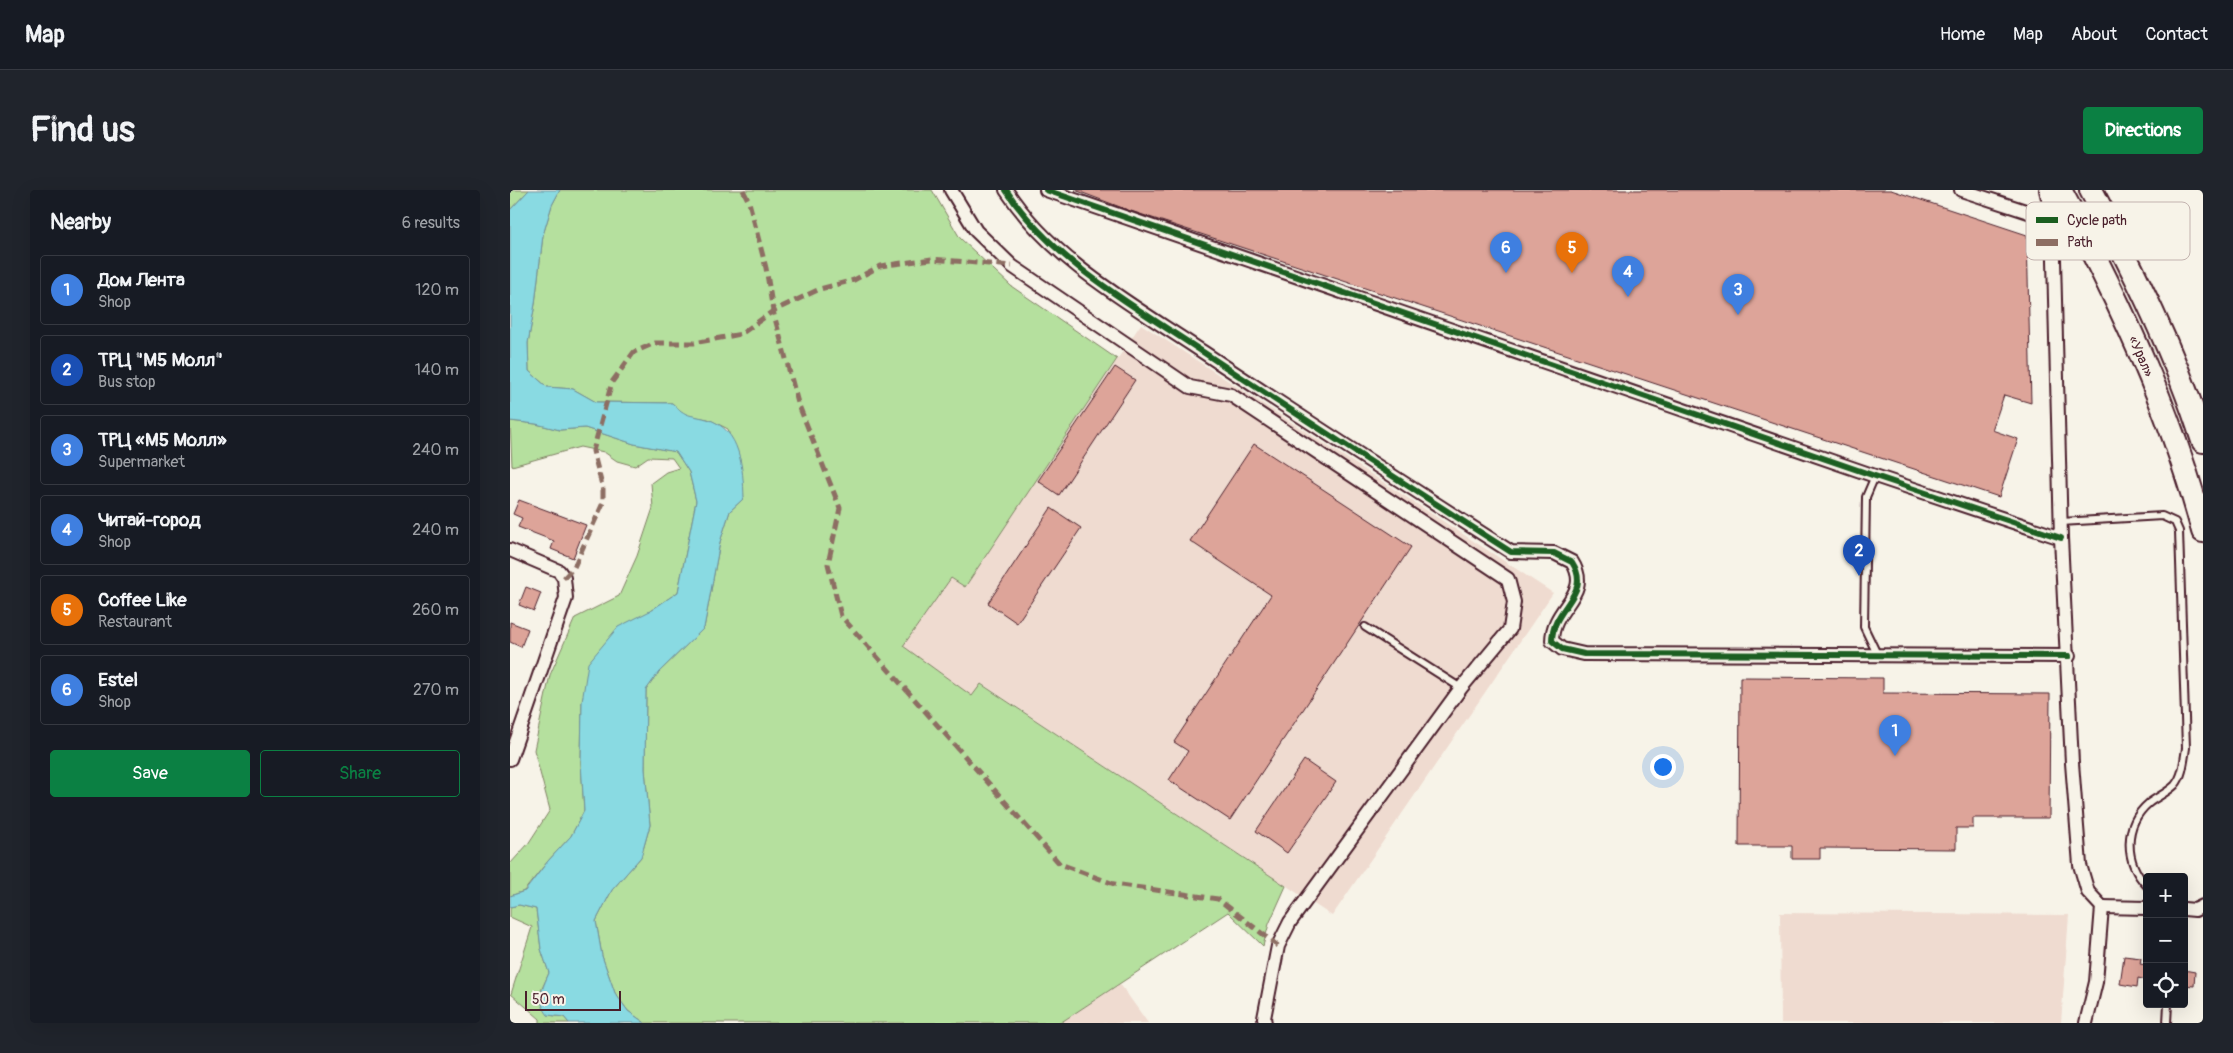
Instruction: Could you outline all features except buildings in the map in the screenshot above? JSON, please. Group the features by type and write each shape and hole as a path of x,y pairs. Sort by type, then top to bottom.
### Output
{"highway":[{"name":"«Урал»","path":"2060,190 2066,202"},
{"name":"«Урал»","path":"2091,190 2097,202"},
{"name":"«Урал»","path":"2097,260 2116,296 2151,374 2189,481 2203,531"},
{"name":"«Урал»","path":"2127,260 2179,371 2203,441"}],"street":[{"path":"951,190 976,231 1020,271 1190,387 1231,395 1508,579 1514,602 1510,629 1461,688 1290,922 1278,946 1264,1018 1265,1023"},
{"path":"1006,190 1018,209 1072,261 1116,295 1511,552 1554,553 1572,562 1580,580 1577,589 1552,628 1552,641 1562,649 1584,654 2069,656"},
{"path":"1046,190 1875,476 2061,538"},
{"path":"1961,190 2026,211"},
{"path":"2054,260 2061,538 2069,656 2072,763 2080,866 2088,892 2102,907 2143,908"},
{"path":"510,550 554,568 564,578 566,588 566,598 510,759"},
{"path":"2086,1023 2096,982 2102,907"}],"lane":[{"path":"1875,476 1866,497 1864,627 1877,654"},
{"path":"2061,522 2162,516 2175,522 2179,531 2186,748 2181,773 2175,785 2140,812 2133,824 2129,849 2137,874 2143,881"},
{"path":"1365,627 1461,688"},
{"path":"2167,1023 2168,1008"}],"shaded area":[{"path":"1141,324 1553,593 1332,916 982,684 972,696 903,646 951,578 965,587"},
{"path":"1780,913 2069,915 2061,1023 1781,1023"},
{"path":"1120,984 1148,1023 1060,1023"}],"green space":[{"path":"510,190 529,190 510,210"},
{"path":"560,190 932,190 960,238 1011,286 1117,359 965,587 951,578 903,646 972,696 981,684 1286,886 1269,924 1263,946 1228,912 1060,1023 645,1023 628,1011 615,993 602,956 596,921 612,890 641,857 650,825 645,769 646,690 659,672 704,628 720,542 730,511 744,498 728,429 708,419 685,415 672,403 596,402 573,389 547,387 529,371 528,343 535,304 543,235 552,205"},
{"path":"510,421 536,424 560,430 585,428 634,444 676,452 689,472 696,501 678,592 650,611 582,702 581,763 584,811 571,836 524,891 510,896 510,864 528,844 550,810 534,750 550,675 575,618 619,596 637,556 653,508 651,483 666,472 679,468 672,458 648,457 635,466 617,461 604,452 580,447 512,466"},
{"path":"519,905 536,909 541,949 549,973 540,993 548,1015 564,1017 569,1023 540,1023 540,1019 511,994 532,927 510,917 510,907"}],"water":[{"path":"529,190 560,190 552,205 543,235 535,304 528,343 529,371 547,387 573,389 596,402 672,403 685,413 718,424 727,431 733,440 738,451 743,474 744,498 730,511 720,542 704,628 659,672 646,690 645,769 650,825 641,857 612,890 596,921 602,956 615,993 628,1011 645,1023 569,1023 564,1017 548,1015 542,1004 541,994 549,973 541,949 536,909 519,905 510,907 510,896 525,891 548,861 571,836 584,811 581,763 582,702 588,663 618,627 650,611 678,592 696,501 689,472 676,452 634,444 585,428 560,430 536,424 510,421 510,210"}],"marked path":[{"path":"743,190 749,202 766,268 773,311 798,403 840,508 828,564 841,616 1060,864 1114,884 1218,899 1278,946"},
{"path":"564,578 574,567 603,503 603,489 593,451 612,382 634,352 655,343 694,343 741,334 773,311 820,289 854,280 880,266 932,259 1012,266"}],"cycle path":[{"path":"1006,190 1025,216 1071,261 1149,317 1511,552 1554,553 1572,562 1577,573 1578,583 1575,592 1558,619 1552,641 1562,649 1584,654 2069,656"},
{"path":"1046,190 1875,476 2061,538"}],"place":[{"name":"Estel","path":"1506,273"},
{"name":"Coffee Like","path":"1572,273"},
{"name":"Читай-город","path":"1628,297"},
{"name":"ТРЦ «М5 Молл»","path":"1738,315"},
{"name":"ТРЦ \"М5 Молл\"","path":"1859,576"},
{"name":"Дом Лента","path":"1895,756"}]}
